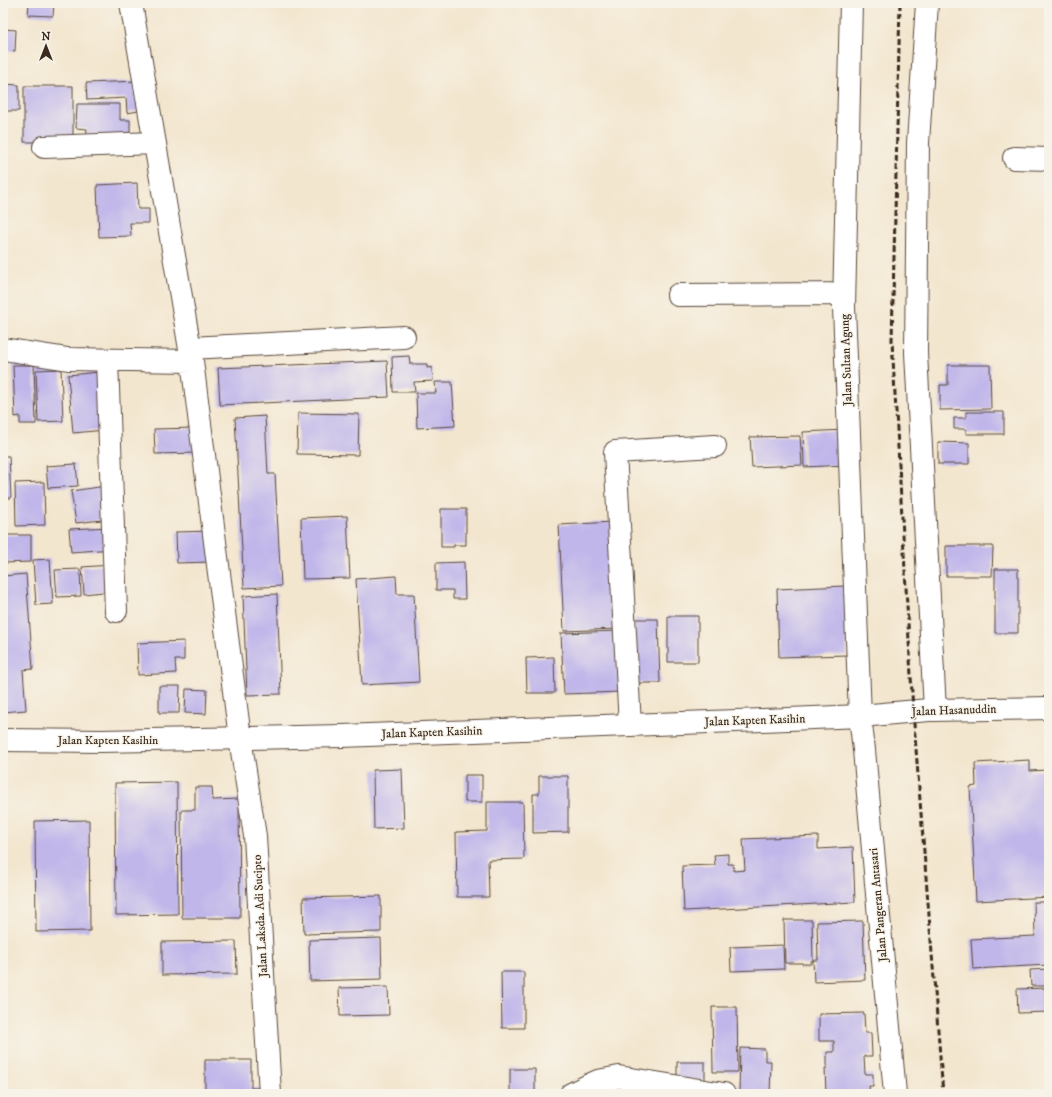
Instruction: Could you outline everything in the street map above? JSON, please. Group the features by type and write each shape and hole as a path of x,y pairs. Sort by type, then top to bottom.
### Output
{"street":[{"name":"Jalan Laksda. Adi Sucipto","path":"131,3 191,355 240,738 255,836 270,1094"},
{"name":"Jalan Sultan Agung","path":"851,3 844,307 860,716"},
{"path":"927,3 918,143 916,353 935,710"},
{"path":"44,147 155,143"},
{"path":"1014,158 1049,159"},
{"path":"678,295 844,294"},
{"path":"3,349 68,359 107,360 191,355 404,337"},
{"path":"107,360 116,611"},
{"path":"630,725 615,452 715,446"},
{"name":"Jalan Hasanuddin","path":"860,716 935,710 1049,708"},
{"name":"Jalan Kapten Kasihin","path":"3,740 101,741 342,736 860,716"},
{"name":"Jalan Pangeran Antasari","path":"860,716 895,1094"},
{"path":"571,1094 598,1081 620,1077 724,1094"}],"building":[{"path":"29,3 54,3 53,16 28,15"},
{"path":"3,29 16,30 15,51 3,50"},
{"path":"139,81 144,110 127,113 126,98 87,100 86,83"},
{"path":"3,84 19,85 19,111 3,111"},
{"path":"24,86 73,86 73,142 24,142"},
{"path":"77,104 120,104 120,120 130,120 130,142 86,141 87,129 76,128"},
{"path":"137,183 138,209 149,209 149,223 130,223 131,236 99,237 97,185"},
{"path":"409,356 410,364 427,364 427,368 432,367 433,381 414,382 415,392 393,392 392,357"},
{"path":"387,361 389,397 220,405 218,368"},
{"path":"13,365 34,365 36,424 20,424 20,416 15,417"},
{"path":"948,365 990,365 991,409 940,410 940,385 948,385"},
{"path":"61,369 63,421 38,422 36,370"},
{"path":"100,372 105,430 73,433 68,375"},
{"path":"435,382 452,382 455,426 417,428 416,393 436,393"},
{"path":"966,412 1004,412 1004,434 966,434 966,429 954,429 954,418 966,418"},
{"path":"298,413 359,414 358,455 297,454"},
{"path":"265,416 268,474 275,474 281,586 244,588 235,418"},
{"path":"196,428 197,453 155,454 154,429"},
{"path":"845,430 847,465 804,467 803,432"},
{"path":"800,436 802,465 752,467 750,437"},
{"path":"938,442 969,443 969,464 938,464"},
{"path":"3,456 9,456 11,498 3,498"},
{"path":"76,464 78,486 48,488 46,466"},
{"path":"44,482 45,525 16,526 15,483"},
{"path":"106,486 110,519 76,523 71,491"},
{"path":"441,509 466,509 466,545 441,547"},
{"path":"347,516 350,578 303,579 301,518"},
{"path":"613,522 618,629 564,631 559,525"},
{"path":"111,527 113,549 71,552 69,529"},
{"path":"211,531 212,562 177,563 176,532"},
{"path":"3,535 31,535 31,562 3,563"},
{"path":"946,546 993,546 992,576 946,576"},
{"path":"50,559 53,604 36,605 33,560"},
{"path":"464,562 465,599 453,599 453,590 436,590 436,563"},
{"path":"111,565 113,591 84,594 82,567"},
{"path":"80,569 81,596 57,597 55,570"},
{"path":"995,569 1018,569 1018,633 995,633"},
{"path":"26,574 33,669 23,670 26,710 3,712 3,576"},
{"path":"396,576 397,594 414,594 419,682 362,685 356,579"},
{"path":"845,586 847,655 779,657 777,589"},
{"path":"277,594 281,694 247,695 243,596"},
{"path":"668,616 698,616 698,662 668,662"},
{"path":"634,619 658,619 660,683 635,683"},
{"path":"619,631 621,692 564,694 561,633"},
{"path":"184,641 184,660 175,660 176,673 138,675 137,643"},
{"path":"554,657 555,693 527,693 526,658"},
{"path":"159,686 180,686 179,713 159,713"},
{"path":"186,689 207,690 206,714 185,713"},
{"path":"1030,760 1030,771 1047,770 1047,785 1049,785 1049,897 976,901 970,787 976,786 975,763"},
{"path":"402,769 404,828 374,829 373,770"},
{"path":"465,775 482,775 482,802 465,802"},
{"path":"539,776 568,776 568,832 533,833 533,794 539,794"},
{"path":"177,782 178,914 116,915 115,783"},
{"path":"195,787 212,787 213,800 239,799 240,918 182,918 181,810 195,810"},
{"path":"487,802 523,802 524,859 488,860 489,897 457,897 456,832 487,831"},
{"path":"89,820 90,931 36,932 35,821"},
{"path":"818,836 818,849 853,847 855,902 684,911 682,866 715,865 714,855 728,854 728,864 733,864 734,871 745,870 743,839"},
{"path":"381,896 381,932 304,934 303,898"},
{"path":"1034,902 1049,902 1049,965 973,969 971,939 1035,936"},
{"path":"784,920 812,920 813,961 811,961 811,964 785,963"},
{"path":"863,921 865,980 814,982 813,960 818,960 817,922"},
{"path":"381,938 382,979 310,981 309,940"},
{"path":"236,941 237,974 162,975 162,942"},
{"path":"783,945 784,969 731,971 730,947"},
{"path":"1049,969 1049,986 1031,986 1030,970"},
{"path":"501,972 524,972 524,1028 502,1028"},
{"path":"388,987 389,1015 340,1016 339,988"},
{"path":"1049,988 1049,1012 1018,1013 1017,989"},
{"path":"712,1007 737,1007 738,1072 713,1072"},
{"path":"864,1013 865,1033 871,1033 872,1056 864,1056 865,1074 873,1074 873,1086 869,1086 870,1094 826,1094 825,1068 827,1068 827,1052 834,1052 834,1041 819,1041 819,1014"},
{"path":"740,1048 765,1049 765,1061 771,1061 770,1094 739,1093"},
{"path":"205,1060 251,1060 251,1088 261,1088 261,1094 205,1094"},
{"path":"677,1062 705,1062 705,1080 677,1080"},
{"path":"510,1069 535,1069 535,1094 510,1094"}],"railway":[{"path":"900,3 892,341 913,711 943,1094"}]}
